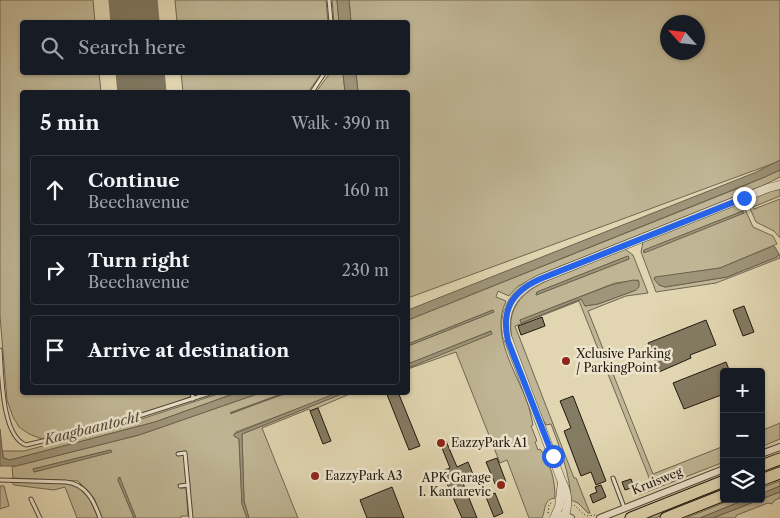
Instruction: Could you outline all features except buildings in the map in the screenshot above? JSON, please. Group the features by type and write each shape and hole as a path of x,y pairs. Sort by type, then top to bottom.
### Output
{"highway":[{"path":"765,465 780,459"},
{"path":"765,479 780,473"},
{"name":"Kruisweg","path":"628,513 720,482"},
{"path":"666,518 720,497"}],"street":[{"path":"768,188 780,179"},
{"path":"562,517 568,497 566,489 508,341 506,315 514,298 525,287 540,279 768,188 780,185"},
{"path":"765,452 780,446"},
{"name":"Kruisweg","path":"600,518 628,513 720,471"}],"lane":[{"path":"328,0 330,20"},
{"path":"313,90 323,75"},
{"path":"0,350 6,412 11,429 17,439 23,444 32,445 114,424 204,395"},
{"path":"192,395 193,399"},
{"path":"178,454 185,454 190,518"},
{"path":"612,478 628,513"},
{"path":"0,480 66,482 78,485 94,501 100,518"},
{"path":"180,486 188,486"},
{"path":"30,499 40,518"}],"shaded area":[{"path":"0,0 93,0 95,20 20,20 20,75 99,75 101,90 20,90 20,395 190,395 190,397 135,416 42,439 29,434 19,427 7,400 0,316"},
{"path":"175,0 326,0 328,20 177,20"},
{"path":"332,0 337,0 339,20 334,20"},
{"path":"337,0 349,0 351,20 339,20"},
{"path":"349,0 780,0 780,161 410,297 410,90 358,90 356,75 410,75 410,20 351,20"},
{"path":"181,75 321,75 309,90 183,90"},
{"path":"329,75 343,75 345,90 317,90"},
{"path":"343,75 356,75 358,90 345,90"},
{"path":"780,160 780,170 765,177 410,319 410,309 754,173"},
{"path":"780,170 780,177 764,185 536,276 517,287 509,296 498,291 496,297 506,301 501,327 506,353 529,407 533,425 531,426 537,441 535,442 538,450 540,449 547,460 552,472 554,485 555,498 548,500 542,518 529,518 507,460 500,463 456,352 410,368 491,331 410,363 410,345 493,312 493,310 410,343 410,319"},
{"path":"780,187 780,196 753,207 754,209 780,199 780,238 774,231 756,222 749,206 751,199"},
{"path":"738,204 744,207 753,227 773,236 777,244 720,268 654,278 659,285 665,287 727,277 777,257 779,254 780,258 716,283 656,292 641,252 643,242","holes":["743,211 743,213 644,252 643,251"]},
{"path":"743,211 744,213 644,253 644,250"},
{"path":"773,246 779,254 777,257 727,277 665,287 659,285 654,279 655,277 720,268"},
{"path":"625,249 633,255 648,293 626,296 588,311 653,474 720,448 720,464 639,495 638,491 652,485 579,301 515,326 574,478 576,478 590,513 571,500 567,471 561,452 551,424 546,425 542,418 513,343 511,328 512,315 524,295 545,281","holes":["628,256 629,259 536,295 537,292","638,280 639,285 636,290 598,304 585,306 582,299 521,322 520,320 615,283"]},
{"path":"628,256 629,259 536,295 537,292"},
{"path":"633,280 639,281 639,287 636,290 598,304 585,306 581,299 521,323 520,320 611,285"},
{"path":"493,310 494,312 410,345 410,343"},
{"path":"491,331 492,334 410,367 410,363"},
{"path":"215,395 230,395 155,422 10,460 4,458 2,451 24,451 126,424"},
{"path":"230,395 254,395 139,435 16,466 0,466 0,429 3,458 10,460 155,422"},
{"path":"254,395 334,395 236,432 234,436 239,439 242,504 247,518 192,518 186,451 177,452 177,456 184,455 186,483 179,485 180,488 186,488 188,516 181,516 181,518 136,518 119,477 118,480 134,518 102,518 94,498 78,481 13,478 12,467 139,435","holes":["110,450 111,452 34,472 33,469"]},
{"path":"332,395 339,395 242,434 244,501 249,518 247,518 242,504 239,439 234,434"},
{"path":"339,395 347,395 262,428 298,518 249,518 244,501 242,434"},
{"path":"780,423 780,439 765,445 765,429"},
{"path":"111,450 112,452 34,472 33,469"},
{"path":"120,477 136,518 134,518 118,480"},
{"path":"11,481 69,483 82,490 89,497 98,518 77,518 65,487 54,490 14,485"},
{"path":"780,481 780,486 765,492 765,487"},
{"path":"0,486 4,486 9,506 0,509"},
{"path":"780,486 780,492 765,498 765,492"},
{"path":"720,489 720,493 655,518 646,518"},
{"path":"780,492 780,498 772,504 768,503 737,515 735,518 713,518 752,503 765,503 765,498"},
{"path":"723,503 737,503 700,518 686,518"},
{"path":"737,503 751,503 713,518 700,518"}],"waterway":[{"path":"231,413 280,395"}],"taxiway":[{"path":"141,84 141,90"}],"runway":[{"path":"133,0 135,20"},
{"path":"140,75 142,90"}],"place":[{"name":"Xclusive Parking / ParkingPoint","path":"566,361"},
{"name":"EazzyPark A1","path":"441,443"},
{"name":"EazzyPark A3","path":"315,476"},
{"name":"APK Garage I. Kantarevic","path":"501,485"}],"route":[{"path":"553,456 508,341 506,315 514,298 525,287 540,279 744,198"}],"water label":[{"name":"Kaagbaantocht","path":"92,428"}]}
